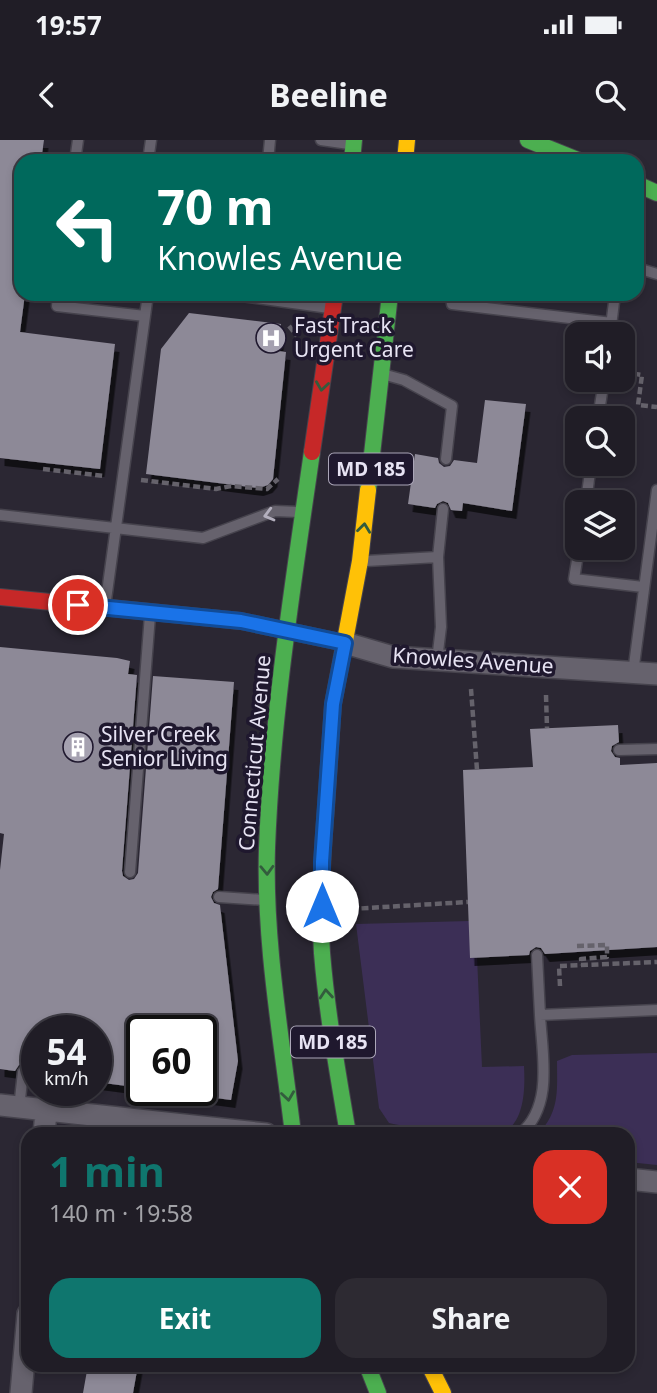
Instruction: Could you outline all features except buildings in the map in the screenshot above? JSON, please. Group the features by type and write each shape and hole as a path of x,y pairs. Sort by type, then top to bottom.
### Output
{"main road":[{"path":"528,140 562,154"},
{"name":"Connecticut Avenue","path":"292,1127 274,979 267,850 279,684 334,301"},
{"name":"MD 185","path":"347,1127 328,1012 322,950 322,862 333,704 360,562 389,301"},
{"name":"Knowles Avenue","path":"0,597 241,621 345,643"},
{"path":"370,1372 378,1393"},
{"path":"432,1372 443,1393"}],"street":[{"name":"Knowles Avenue","path":"345,643 393,657 657,674"},
{"path":"10,1107 196,1127"},
{"path":"45,1127 46,1112"},
{"path":"635,1180 657,1182"},
{"path":"21,1393 23,1372"}],"lane":[{"path":"321,140 354,142"},
{"path":"57,301 57,306 145,316"},
{"path":"105,607 147,301"},
{"path":"452,301 452,304 566,322"},
{"path":"612,322 614,301"},
{"path":"382,373 404,380 452,406 446,459"},
{"path":"633,673 657,490"},
{"path":"437,660 441,627 438,557 443,509"},
{"path":"0,515 204,538 275,511 303,512"},
{"path":"360,562 438,557"},
{"path":"577,560 575,579 643,587"},
{"path":"130,872 151,612"},
{"path":"619,750 657,749"},
{"path":"219,897 268,901"},
{"path":"528,1127 532,1124 544,1085 537,955"},
{"path":"540,1015 657,1010"},
{"path":"10,1107 21,1077"}],"path":[{"path":"289,326 297,336"},
{"path":"635,374 642,375 638,405 657,407"},
{"path":"43,469 61,468 216,489 231,486 267,489 278,479"},
{"path":"471,690 477,770"},
{"path":"546,695 547,728"},
{"path":"346,909 468,902"},
{"path":"577,946 607,945 607,957 581,959 582,965"},
{"path":"561,1015 559,966 657,962"}],"shaded area":[{"path":"469,921 477,957 482,1067 524,1066 522,1106 511,1127 411,1127 389,1123 379,1108 356,924"},
{"path":"657,1053 657,1165 635,1163 635,1127 543,1127 556,1100 557,1061 572,1055"}],"traffic: fast":[{"path":"353,154 354,140"},
{"path":"528,140 563,154"},
{"path":"644,187 657,193"},
{"path":"368,490 389,301"},
{"path":"292,1127 271,955 267,848 278,699 312,452"},
{"path":"326,808 321,880 322,953 347,1127"},
{"path":"370,1372 378,1393"}],"traffic: slow":[{"path":"406,154 407,140"},
{"path":"326,808 333,704 360,561 368,490"},
{"path":"432,1372 443,1393"}],"traffic: jam":[{"path":"312,452 334,301"},
{"path":"0,597 241,621 345,643"}],"place":[{"name":"Fast Track Urgent Care","path":"271,338"},
{"name":"Silver Creek Senior Living","path":"78,747"}],"route":[{"path":"78,605 241,621 345,643 333,704 322,862 322,906"}]}
